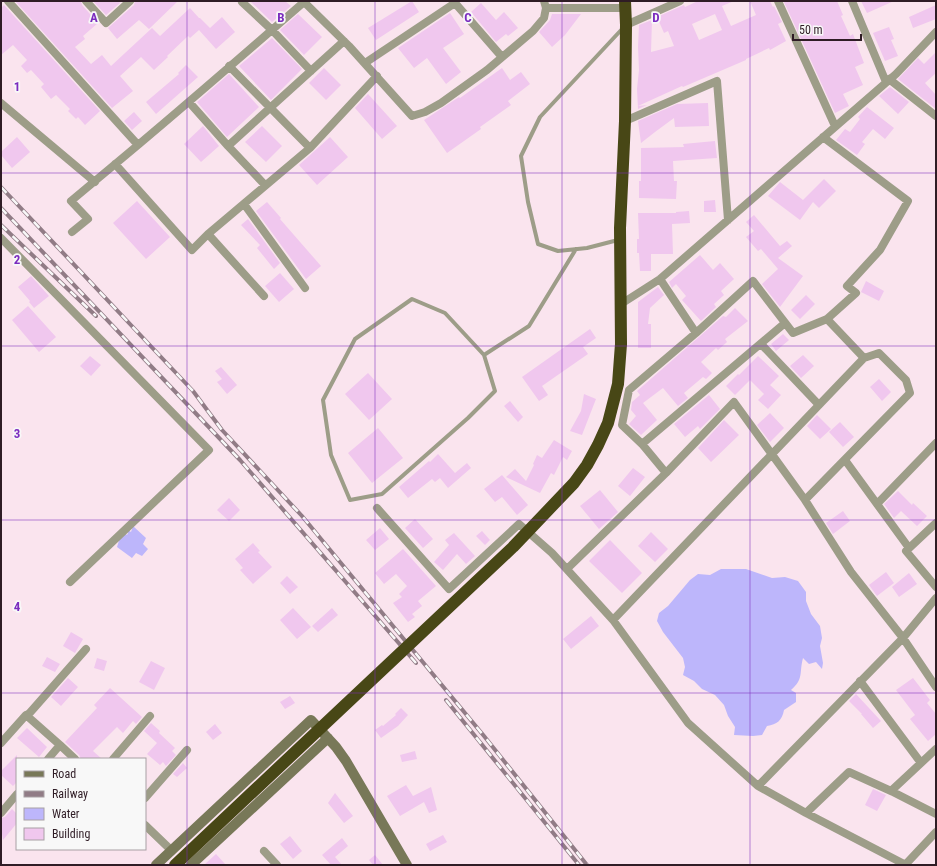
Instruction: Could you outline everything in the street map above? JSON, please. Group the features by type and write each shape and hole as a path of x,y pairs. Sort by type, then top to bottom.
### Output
{"highway":[{"path":"175,865 513,547 574,483 594,452 608,423 618,384 621,344 620,239 625,121 625,4"}],"main road":[{"path":"156,865 311,720 328,738 346,761 407,865"},
{"path":"192,865 328,738"}],"street":[{"path":"8,1 138,145"},
{"path":"86,1 106,23 126,2"},
{"path":"72,232 88,218 71,201 189,102 304,1 365,63 412,116 425,112 441,102 502,57 533,31 544,18 545,4 625,4"},
{"path":"626,25 680,1"},
{"path":"778,1 835,126"},
{"path":"852,1 888,80 936,116"},
{"path":"242,2 272,30 311,71"},
{"path":"365,63 456,2 502,57"},
{"path":"621,304 660,279 888,80 936,32"},
{"path":"228,146 344,41"},
{"path":"229,66 310,148"},
{"path":"115,164 192,250 208,234 310,148 377,76"},
{"path":"625,121 717,81 728,220"},
{"path":"189,102 265,185"},
{"path":"1,103 94,182"},
{"path":"666,473 642,444 622,425 629,390 696,333 753,281 793,333 827,319 856,293 848,286 880,250 908,201 823,137"},
{"path":"244,204 305,288"},
{"path":"208,234 264,296"},
{"path":"1,238 209,450 70,582"},
{"path":"660,279 696,333"},
{"path":"827,319 864,358"},
{"path":"642,444 785,323"},
{"path":"761,344 819,405"},
{"path":"614,620 864,358 879,353 906,380 910,393 805,500"},
{"path":"568,568 666,473 734,402 805,500 851,572 903,638 936,687"},
{"path":"877,504 936,443"},
{"path":"844,460 909,548"},
{"path":"377,508 449,589 519,524 538,539 568,568 614,620 688,723 758,786 905,865 936,832"},
{"path":"936,523 906,551 936,587"},
{"path":"758,786 903,638 936,598"},
{"path":"1,743 86,649"},
{"path":"860,681 921,763"},
{"path":"27,716 74,758"},
{"path":"114,758 150,716"},
{"path":"49,758 60,745"},
{"path":"891,791 936,749"},
{"path":"146,797 187,750"},
{"path":"806,813 849,772 936,814"},
{"path":"1,813 16,795"},
{"path":"146,826 172,850"},
{"path":"264,852 277,865"}],"lane":[{"path":"620,239 587,248 558,251 538,244 528,202 521,156 540,117 626,25"},
{"path":"484,355 529,326 576,249"},
{"path":"412,299 445,313 484,355 494,391 468,418 382,494 350,500 330,455 323,400 354,339 412,299"}],"water":[{"path":"133,526 146,538 143,544 148,549 142,556 136,553 132,558 117,547 122,531 127,535 128,533 124,530 125,528 131,532"},
{"path":"721,569 746,569 772,578 785,577 798,581 806,592 806,601 811,614 820,626 822,638 820,646 823,663 822,669 816,662 809,664 803,658 798,682 791,690 796,693 796,702 784,710 782,717 778,721 767,726 762,735 734,735 735,727 728,716 724,705 715,695 702,689 694,681 683,675 685,667 683,658 663,632 657,621 659,613 668,606 690,580 698,574 710,575"}],"building":[{"path":"15,1 81,1 82,5 98,23 83,36 85,39 75,47 91,64 102,55 111,66 152,28 160,36 190,8 210,28 222,17 235,32 216,49 199,30 190,38 188,36 154,70 141,57 120,76 133,91 112,108"},
{"path":"93,1 119,1 120,3 106,15"},
{"path":"135,1 178,1 149,29 139,20 117,39 108,28 134,5"},
{"path":"250,1 285,1 291,6 272,22"},
{"path":"412,1 419,12 376,40 368,28"},
{"path":"698,1 734,1 722,6 731,26 756,15 750,1 770,1 782,22 778,24 786,41 770,50 769,48 746,60 638,106 647,105 638,109 637,89 639,70 639,25 652,20 651,52 674,46 668,31 664,33 657,17 684,5 685,7","holes":["715,14 722,30 699,40 692,24"]},
{"path":"837,1 843,15 841,16 850,36 853,34 864,63 855,67 863,85 843,94 849,106 835,113 784,2"},
{"path":"861,1 894,1 867,13"},
{"path":"481,3 496,20 504,12 518,28 508,36 506,34 496,42 471,12"},
{"path":"4,5 100,111 85,125 78,117 76,119 68,111 70,109 56,95 51,99 41,87 44,84 31,70 27,73 21,66 27,60 13,45 1,55 1,8"},
{"path":"936,5 936,19 913,28 909,17"},
{"path":"450,13 464,34 443,48 461,72 446,84 427,58 414,68 398,48"},
{"path":"298,14 322,37 304,55 280,30"},
{"path":"552,14 581,14 565,35 552,47 539,32 550,20"},
{"path":"889,27 894,39 891,40 898,56 885,61 873,33"},
{"path":"272,38 302,69 271,100 239,66"},
{"path":"936,52 936,73 925,83 936,95 936,109 898,79 918,58 924,64"},
{"path":"186,65 198,77 156,114 146,102 179,74 178,73"},
{"path":"324,68 341,85 326,100 309,83"},
{"path":"502,68 510,80 521,72 530,84 508,101 511,105 447,153 424,120 459,97 460,98"},
{"path":"229,74 259,107 227,137 197,102"},
{"path":"890,87 909,102 898,114 879,96"},
{"path":"368,94 397,126 382,139 355,108"},
{"path":"708,103 709,126 675,127 674,118 641,143 638,121 677,104"},
{"path":"867,107 894,128 885,139 873,129 862,142 865,144 857,155 836,140 845,129 850,132 860,119 858,117"},
{"path":"134,112 142,121 132,130 124,121"},
{"path":"203,126 219,146 201,162 184,144"},
{"path":"262,126 282,146 266,162 245,142"},
{"path":"17,137 30,152 12,168 1,155 1,152"},
{"path":"330,137 348,157 317,185 299,165"},
{"path":"715,141 717,158 673,161 674,181 677,181 676,199 639,198 639,181 641,181 641,148 684,147 683,144"},
{"path":"824,179 836,191 819,208 813,202 800,220 768,196 780,182 803,200"},
{"path":"715,200 716,212 704,212 704,201"},
{"path":"137,201 170,237 146,259 113,223"},
{"path":"267,202 321,266 306,279 256,211"},
{"path":"689,211 690,223 672,224 673,254 651,254 651,271 640,271 639,253 637,253 637,239 639,239 638,213 676,213"},
{"path":"754,215 780,246 787,241 792,246 778,258 803,276 780,307 762,284 778,269 761,249 758,251 746,237 754,231 746,222"},
{"path":"248,219 280,263 274,269 257,248 260,245 241,225"},
{"path":"700,255 713,270 720,263 734,279 721,291 724,295 714,304 716,307 701,321 682,300 686,296 676,284 672,288 669,282"},
{"path":"280,273 294,289 279,302 265,286"},
{"path":"31,276 49,296 34,308 18,287"},
{"path":"866,281 884,291 879,301 861,292"},
{"path":"658,287 664,295 650,308 648,324 651,324 651,348 638,348 638,302"},
{"path":"806,295 815,304 800,319 791,310"},
{"path":"28,306 56,337 39,352 12,320"},
{"path":"735,308 748,321 725,339 727,342 718,350 716,348 701,362 712,373 706,379 703,377 684,393 688,398 678,406 663,388 643,403 657,420 641,435 629,424 636,416 631,410 632,402 640,395 637,391 723,316 726,317"},
{"path":"590,329 596,338 583,347 588,354 542,386 548,395 539,401 522,377"},
{"path":"783,334 789,340 776,351 771,344"},
{"path":"803,355 814,366 801,378 790,366"},
{"path":"90,356 101,365 91,376 80,366"},
{"path":"758,356 779,376 770,385 781,395 768,409 758,400 764,394 750,380 735,395 726,386"},
{"path":"221,367 237,385 227,394 217,382 222,379 215,371"},
{"path":"368,373 392,399 369,420 345,394"},
{"path":"879,379 891,392 882,401 870,387"},
{"path":"584,394 596,399 582,435 570,431 581,411"},
{"path":"709,395 720,409 700,429 698,426 685,437 674,424"},
{"path":"510,401 523,417 518,422 504,406"},
{"path":"770,413 784,428 770,442 757,425"},
{"path":"817,415 831,429 820,439 807,426"},
{"path":"724,420 739,435 711,462 698,448"},
{"path":"840,422 854,437 843,447 829,432"},
{"path":"378,428 403,458 372,483 348,453"},
{"path":"554,440 572,451 567,460 563,457 554,475 551,473 540,493 506,477 515,469 526,481 537,455 542,458"},
{"path":"438,454 455,473 467,463 471,468 448,488 440,478 435,482 432,479 408,498 399,487"},
{"path":"633,468 645,477 630,496 618,486"},
{"path":"502,475 528,505 517,515 502,497 495,502 484,489"},
{"path":"600,490 618,512 599,529 580,506"},
{"path":"898,491 912,505 913,503 927,516 917,526 901,511 894,518 884,504"},
{"path":"229,498 240,510 229,521 217,510"},
{"path":"843,511 850,521 833,534 826,523"},
{"path":"415,519 433,539 423,548 405,528"},
{"path":"380,528 389,539 375,550 366,540"},
{"path":"482,531 490,540 485,545 476,536"},
{"path":"651,532 668,549 655,562 638,546"},
{"path":"454,533 475,556 466,564 457,554 443,570 434,562 449,545 445,540"},
{"path":"610,540 642,573 622,593 589,561"},
{"path":"253,543 260,551 258,552 272,567 253,584 240,570 243,568 235,559"},
{"path":"403,549 436,586 418,601 422,606 412,614 415,617 408,622 393,603 402,597 399,594 407,586 396,574 384,584 375,573"},
{"path":"886,572 894,583 877,596 869,585"},
{"path":"909,573 917,584 899,597 892,587"},
{"path":"287,576 298,587 290,594 280,583"},
{"path":"293,608 311,627 297,639 280,620"},
{"path":"332,608 338,615 318,632 312,626"},
{"path":"591,616 599,626 571,649 563,639"},
{"path":"71,632 83,639 75,653 63,646"},
{"path":"47,657 60,664 55,672 42,666"},
{"path":"97,658 107,661 104,671 94,668"},
{"path":"151,661 165,668 154,690 139,682"},
{"path":"68,678 78,687 61,706 51,697"},
{"path":"913,678 930,700 927,703 936,714 936,734 928,741 910,719 915,715 896,690"},
{"path":"110,688 142,717 136,724 133,721 123,733 117,727 93,751 101,758 80,758 65,742 97,708 94,705"},
{"path":"856,694 881,721 873,728 849,701"},
{"path":"290,696 295,703 285,709 280,702"},
{"path":"401,708 408,715 398,726 381,738 375,730 382,725 383,726 396,715 395,714"},
{"path":"151,723 175,748 172,751 176,755 166,766 163,762 160,765 147,754 157,743 144,731"},
{"path":"215,724 222,733 213,740 206,732"},
{"path":"27,728 47,747 39,757 17,738"},
{"path":"415,751 417,759 402,762 400,755"},
{"path":"17,755 16,783 13,786 1,775 1,771"},
{"path":"183,763 187,768 177,777 173,774"},
{"path":"406,785 413,796 431,787 437,810 429,813 424,802 400,816 387,796"},
{"path":"873,789 886,795 877,811 865,805"},
{"path":"335,793 353,816 344,823 328,803"},
{"path":"12,809 16,813 16,824 3,840 2,834 1,835 1,818 5,817"},
{"path":"443,835 447,842 430,851 426,844"},
{"path":"290,836 302,851 293,859 280,844"},
{"path":"342,838 348,846 335,857 342,865 331,865 322,855"},
{"path":"216,854 226,865 204,865"},
{"path":"375,855 383,865 373,865 369,860"}],"railway":[{"path":"1,187 193,391 222,430 302,516 484,736 587,865"},
{"path":"1,208 240,460 416,663"},
{"path":"1,225 96,316"},
{"path":"446,700 579,865"}]}
